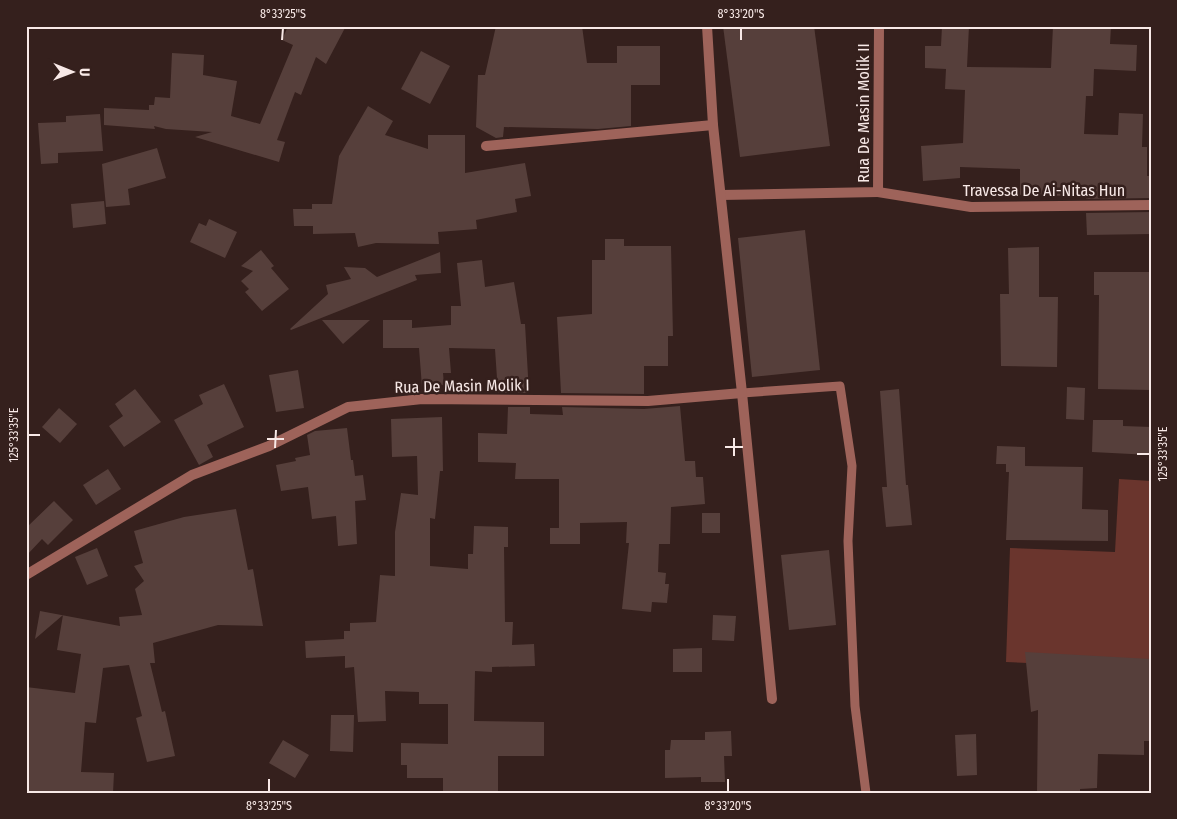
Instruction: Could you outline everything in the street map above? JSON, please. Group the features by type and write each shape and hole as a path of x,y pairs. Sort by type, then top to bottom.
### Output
{"street":[{"path":"707,26 713,125 772,699"},
{"name":"Rua De Masin Molik II","path":"721,196 878,192 879,26"},
{"path":"486,146 713,125"},
{"name":"Travessa De Ai-Nitas Hun","path":"878,192 971,207 1151,205"},
{"name":"Rua De Masin Molik I","path":"26,575 192,475 270,446 348,407 422,399 648,401 742,393"}],"lane":[{"path":"742,393 840,386 852,466 848,560 855,706 866,793"}],"shaded area":[{"path":"1119,479 1151,481 1151,668 1006,662 1010,548 1115,552"}],"building":[{"path":"288,26 346,26 326,64 316,57 301,95 295,92 277,140 285,142 279,162 195,137 212,132 166,129 154,126 155,129 104,125 104,108 149,110 149,105 154,105 155,97 170,98 172,53 204,55 203,75 237,81 231,116 260,124 293,45 282,40"},
{"path":"496,26 582,26 587,63 617,63 617,46 660,46 660,85 631,85 631,126 598,129 504,127 503,137 496,138 476,127 478,75 485,75"},
{"path":"723,26 814,26 830,146 740,157"},
{"path":"942,26 969,26 967,67 1051,68 1053,26 1111,26 1110,44 1137,45 1136,71 1094,69 1093,96 1086,96 1084,134 1118,135 1119,113 1143,114 1142,147 1147,147 1147,176 1151,176 1151,198 1086,199 1086,197 1074,196 1020,195 1020,169 960,167 960,178 923,181 921,146 963,143 965,90 945,89 946,69 925,68 925,46 941,46"},
{"path":"421,51 450,66 430,104 401,89"},
{"path":"368,106 393,121 385,135 428,149 428,135 465,135 465,173 525,163 531,196 515,199 517,212 476,220 477,229 438,232 439,244 376,243 358,247 355,233 313,234 313,226 294,226 293,209 312,209 312,204 332,204 339,156"},
{"path":"100,114 103,151 58,153 58,163 41,164 38,123 66,122 66,116"},
{"path":"157,148 166,178 128,189 130,205 106,207 102,164"},
{"path":"104,201 106,224 73,228 71,204"},
{"path":"1151,212 1151,234 1087,235 1086,213"},
{"path":"209,219 237,232 225,258 190,242 199,223 206,226"},
{"path":"805,230 820,370 752,377 738,238"},
{"path":"605,239 624,239 624,246 671,246 673,336 668,336 668,366 644,366 644,394 561,393 557,317 592,314 592,260 605,260"},
{"path":"1039,247 1039,297 1058,297 1057,367 1001,366 1000,294 1009,294 1008,248"},
{"path":"261,250 274,266 271,268 289,289 262,311 245,292 249,289 241,281 253,271 241,266"},
{"path":"440,252 441,273 415,275 417,280 290,329 328,294 326,285 351,279 344,267 365,268 377,277"},
{"path":"482,260 485,287 514,282 521,324 525,324 529,393 498,393 495,349 449,348 451,373 443,373 444,385 422,387 419,348 383,348 383,320 412,320 412,328 451,325 451,306 461,306 457,263"},
{"path":"1094,272 1151,272 1151,390 1098,389 1099,295 1094,295"},
{"path":"322,320 370,320 343,344"},
{"path":"298,370 304,408 276,412 269,375"},
{"path":"224,384 244,427 207,445 213,457 199,465 174,420 203,404 199,395"},
{"path":"1067,387 1085,388 1084,420 1066,419"},
{"path":"135,389 161,422 124,447 109,426 123,416 115,404"},
{"path":"899,389 906,485 908,485 912,525 886,527 882,487 887,487 880,391"},
{"path":"680,406 685,461 695,461 696,477 703,477 705,504 671,507 670,544 659,544 658,572 666,573 665,584 669,584 667,603 652,602 651,612 622,609 629,543 626,543 627,522 580,523 580,544 550,544 550,528 559,528 559,479 515,479 516,463 478,462 478,433 507,434 508,407 530,407 530,414 563,415 562,407 644,409"},
{"path":"59,408 77,424 60,443 42,427"},
{"path":"442,417 443,471 440,471 435,519 430,518 430,566 468,569 468,554 473,554 474,526 508,527 508,547 504,547 505,622 513,622 512,645 534,644 535,666 492,667 492,672 475,671 474,721 544,722 544,756 498,756 498,793 443,793 443,778 407,778 407,765 401,765 401,743 448,744 448,704 419,704 419,692 385,691 386,721 358,722 354,667 345,668 345,656 306,658 305,641 344,639 344,631 350,631 350,623 376,622 380,575 395,576 395,532 401,493 418,495 417,456 392,457 391,419"},
{"path":"1093,420 1123,420 1123,426 1151,427 1151,455 1092,452"},
{"path":"347,428 355,476 363,475 366,500 355,501 357,544 338,546 336,516 312,519 308,487 281,491 276,465 296,461 295,458 310,455 307,435 315,431"},
{"path":"997,446 1025,447 1025,466 1083,467 1082,509 1108,510 1108,541 1006,540 1009,472 1006,472 1006,464 996,464"},
{"path":"108,469 121,489 96,505 83,485"},
{"path":"54,501 73,520 48,545 42,539 26,556 26,528"},
{"path":"236,509 248,570 253,569 263,626 218,625 153,643 155,663 150,663 162,712 165,711 175,756 147,762 136,718 142,716 129,665 103,668 96,723 85,722 81,772 114,773 113,793 26,793 26,687 75,693 81,654 57,650 63,615 120,626 119,617 142,615 135,589 144,581 134,566 143,563 134,531 184,517"},
{"path":"702,513 720,513 720,533 702,533"},
{"path":"97,548 108,576 87,585 75,557"},
{"path":"829,550 836,625 789,630 781,555"},
{"path":"40,611 63,615 35,639"},
{"path":"713,615 736,616 734,641 712,640"},
{"path":"702,648 702,672 673,672 673,649"},
{"path":"1025,652 1151,659 1151,741 1144,741 1144,755 1098,754 1097,788 1080,789 1080,793 1037,793 1038,710 1031,712"},
{"path":"331,715 354,715 353,752 330,751"},
{"path":"731,731 732,756 724,756 725,782 701,782 701,777 665,778 665,750 670,750 671,740 705,740 705,732"},
{"path":"976,734 977,775 957,776 955,735"},
{"path":"283,740 309,755 295,778 269,763"}]}
